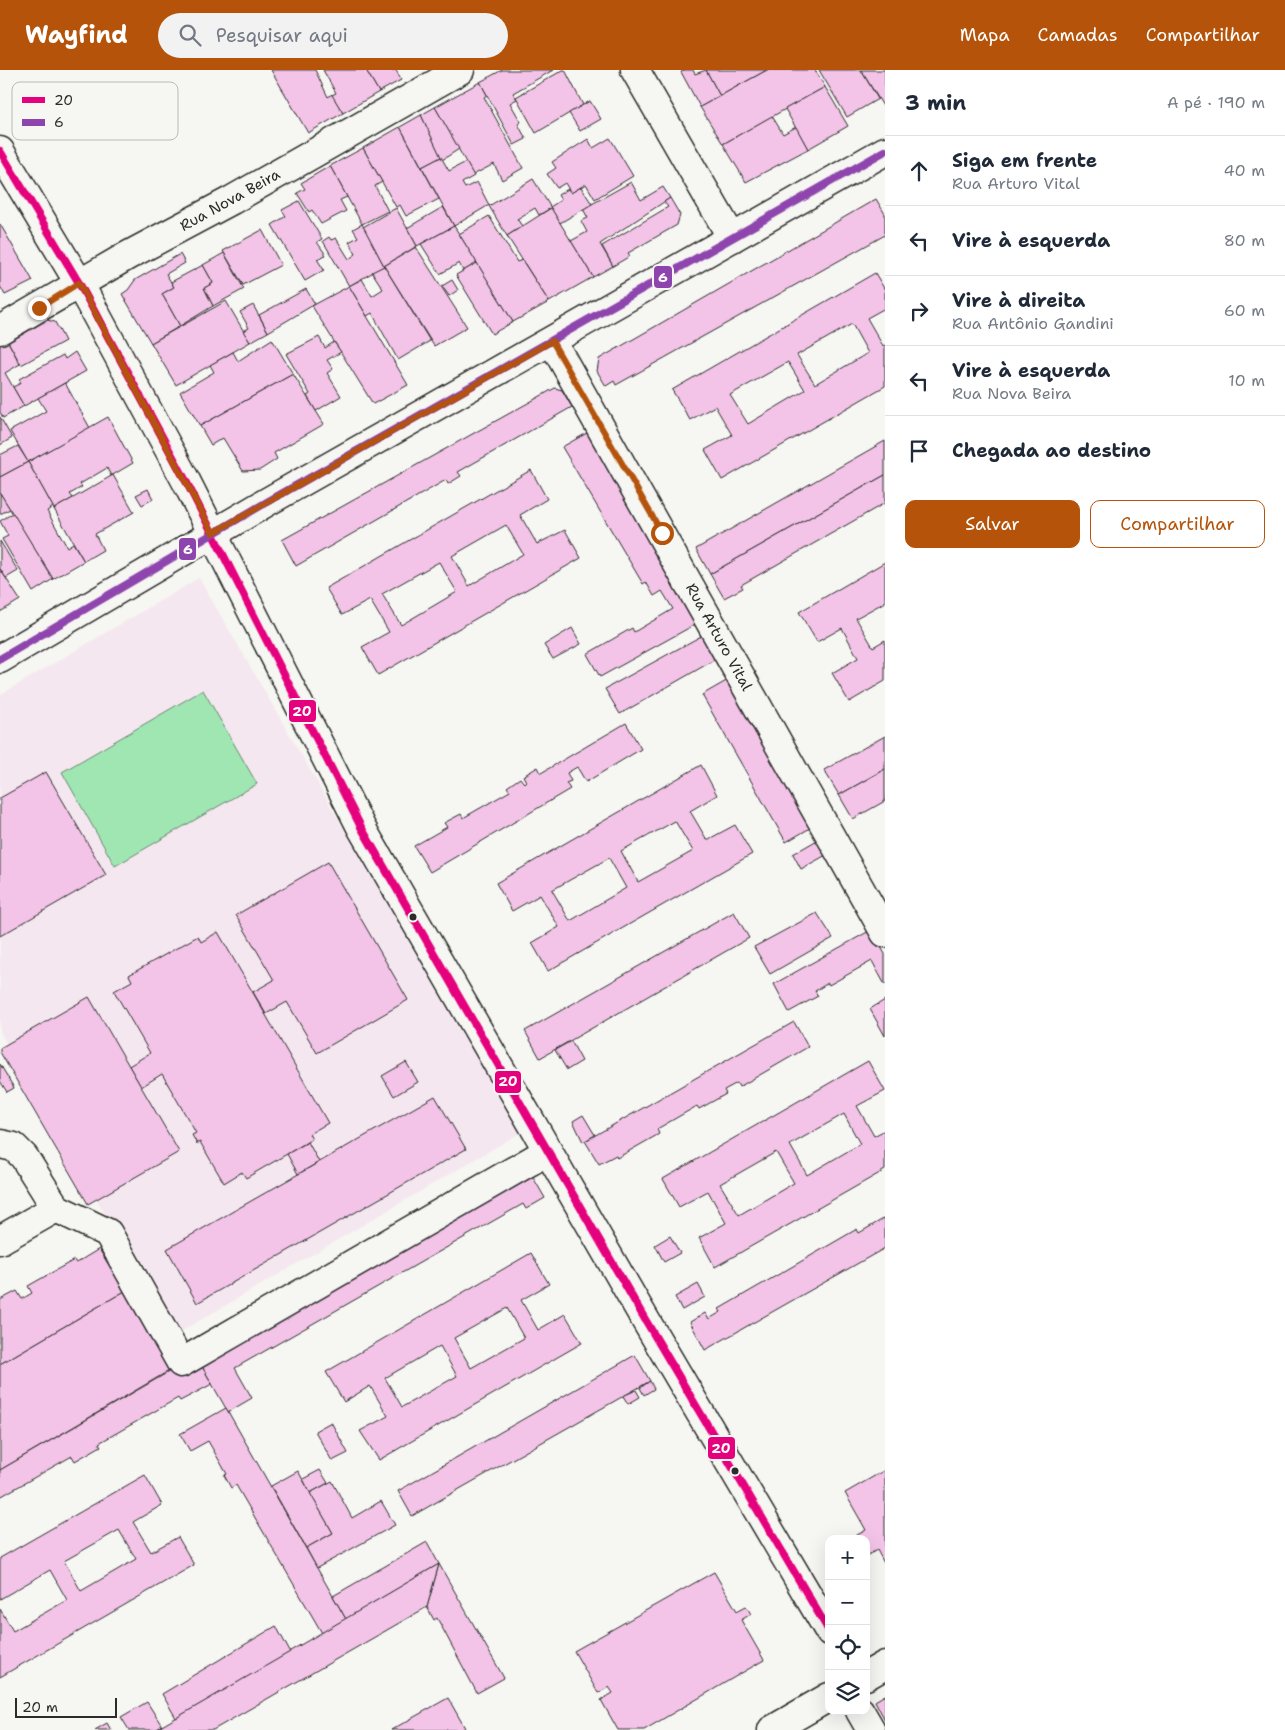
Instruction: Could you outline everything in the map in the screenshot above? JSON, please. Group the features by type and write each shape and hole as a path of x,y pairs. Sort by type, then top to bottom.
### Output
{"street":[{"name":"Rua Nova Beira","path":"0,330 79,283 232,200 460,70"},
{"path":"635,70 732,238"},
{"path":"0,151 79,283 213,533 227,566 361,827 825,1625"},
{"path":"0,659 213,533 885,152"},
{"name":"Rua Arturo Vital","path":"552,341 885,934"},
{"path":"0,1144 14,1147 24,1157 56,1208 108,1233 181,1363 548,1151"},
{"path":"0,1240 56,1208"},
{"path":"870,1674 885,1665"},
{"path":"772,1730 825,1699"},
{"path":"862,1715 871,1730"}],"shaded area":[{"path":"199,578 520,1133 175,1335 0,1032 0,695"}],"green space":[{"path":"203,690 257,784 115,866 62,772"}],"building":[{"path":"271,70 315,70 328,97 332,94 343,113 308,133"},
{"path":"323,70 366,70 379,92 343,113 332,95 336,93"},
{"path":"366,70 396,70 401,80 379,92"},
{"path":"502,70 553,70 513,93 517,99 510,103 521,122 518,124 526,139 514,145 480,82"},
{"path":"565,70 583,105 536,133 516,97"},
{"path":"693,70 695,74 706,70 720,96 700,107 681,72"},
{"path":"706,70 767,70 720,96"},
{"path":"767,70 815,70 825,87 723,144 700,107"},
{"path":"819,70 861,70 878,99 847,117"},
{"path":"861,70 885,70 885,108 883,106"},
{"path":"480,82 487,95 484,97 523,168 502,180 494,164 473,175 435,107"},
{"path":"825,87 848,126 808,149 785,109"},
{"path":"590,101 601,119 580,131 569,113"},
{"path":"435,107 459,149 442,160 421,115"},
{"path":"421,115 441,157 422,167 400,127"},
{"path":"772,116 783,134 796,127 808,149 746,182 723,144"},
{"path":"400,127 439,199 406,216 400,205 396,207 363,148"},
{"path":"610,138 633,176 595,199 586,184 571,193 565,183 557,188 547,174 556,168 552,162 588,139 593,148"},
{"path":"363,148 382,182 375,186 388,211 362,224 330,166"},
{"path":"441,157 449,171 466,162 474,176 462,183 465,188 477,182 489,205 454,226 422,167"},
{"path":"330,166 347,197 340,200 346,211 321,224 312,210 309,212 297,193 305,189 301,183"},
{"path":"533,179 551,208 539,215 535,208 517,219 522,226 507,236 489,206"},
{"path":"631,182 641,200 663,187 670,198 600,244 613,266 593,277 571,241 587,232 581,221 588,218 583,209"},
{"path":"581,187 592,204 560,223 550,207 561,200 558,195 568,189 571,193"},
{"path":"670,198 680,215 677,225 628,253 630,256 613,266 602,246 668,207 664,202"},
{"path":"876,199 885,214 885,235 616,385 614,381 606,386 597,371 599,359"},
{"path":"299,201 322,239 317,242 326,255 317,259 324,270 305,281 272,225 286,216 282,210"},
{"path":"443,207 454,226 417,246 407,228"},
{"path":"396,208 417,246 384,266 363,227"},
{"path":"551,208 593,277 549,302 507,236"},
{"path":"489,216 517,262 522,260 549,302 513,322 459,234"},
{"path":"0,224 33,281 5,295 0,286"},
{"path":"362,224 384,266 349,286 323,241 329,237 331,240 336,238 349,259 356,254 349,242 358,237 353,229"},
{"path":"454,226 477,263 463,271 459,263 440,274 421,244"},
{"path":"262,230 281,265 243,285 223,251"},
{"path":"416,247 467,327 434,346 384,266"},
{"path":"224,253 244,289 213,306 204,288 213,283 203,265"},
{"path":"180,254 185,263 166,274 174,287 162,294 180,326 151,343 122,294 128,290 135,280"},
{"path":"477,263 513,322 492,334 456,275"},
{"path":"203,265 213,283 204,288 213,306 180,326 162,294 174,287 171,282"},
{"path":"384,266 430,341 398,360 372,313 367,316 349,286 362,279 372,296 383,289 372,272"},
{"path":"875,273 885,290 885,308 867,318 883,346 885,345 885,386 722,480 705,450 732,435 715,406 690,420 672,390","holes":["852,324 868,353 815,384 797,355","788,362 805,390 748,424 730,395"]},
{"path":"452,280 458,290 449,296 442,286"},
{"path":"349,286 408,385 373,404 312,306"},
{"path":"306,289 315,304 268,332 259,315"},
{"path":"226,301 250,342 176,385 151,343"},
{"path":"253,305 268,332 250,342 243,331 249,328 240,312"},
{"path":"40,318 55,322 65,341 21,365 6,338"},
{"path":"319,337 325,348 334,342 341,352 327,360 333,369 327,373 341,396 316,411 307,396 310,394 286,354"},
{"path":"6,338 20,364 5,373 24,406 3,418 0,412 0,341"},
{"path":"272,339 293,374 200,426 180,392 214,372 210,365 233,352 238,361"},
{"path":"75,352 86,371 24,406 13,387 21,383 19,379 63,355 65,359"},
{"path":"293,374 324,424 274,453 277,459 260,470 243,471 223,438 211,445 200,426"},
{"path":"65,383 90,428 28,462 10,431 46,411 38,398"},
{"path":"555,388 562,390 572,407 458,472 461,476 448,484 446,480 296,566 282,540"},
{"path":"0,417 12,438 0,445"},
{"path":"108,417 133,463 111,476 107,468 80,484 82,487 70,494 73,498 54,509 28,462"},
{"path":"587,433 696,624 600,677 587,654 632,628 634,632 673,609 662,591 654,596 646,582 643,584 562,447"},
{"path":"885,441 885,475 710,574 696,549"},
{"path":"18,446 28,462 0,477 0,455"},
{"path":"28,462 53,507 47,511 67,547 73,543 84,561 53,579 0,493 0,477"},
{"path":"531,470 547,499 520,515 537,544 565,530 581,558 378,675 362,647 389,632 370,600 342,615 326,588","holes":["506,525 523,554 469,586 452,556","439,562 457,592 401,625 382,594"]},
{"path":"113,475 134,512 95,534 103,550 84,561 54,509"},
{"path":"885,475 885,503 741,585 743,588 724,598 710,574"},
{"path":"148,489 153,499 142,505 136,495"},
{"path":"0,493 10,509 0,514"},
{"path":"13,513 53,579 33,592 2,539 8,536 0,521"},
{"path":"0,541 18,571 6,578 0,569"},
{"path":"885,562 885,602 856,618 873,647 885,640 885,681 849,702 832,673 858,658 842,628 817,642 799,612"},
{"path":"0,569 20,600 0,612"},
{"path":"572,628 581,644 553,659 544,645"},
{"path":"703,635 716,659 620,714 605,689"},
{"path":"728,680 812,827 786,842 702,695"},
{"path":"626,723 641,749 586,782 577,767 567,773 571,781 566,783 570,789 430,872 414,846 447,827 444,823 461,814 463,818 510,791 507,787 520,778 524,783 526,781 523,776 538,767 541,773"},
{"path":"885,736 885,769 839,795 824,770"},
{"path":"701,765 717,795 690,811 707,840 735,825 752,854 548,971 532,943 559,927 540,895 512,911 496,883","holes":["675,821 693,851 638,882 621,851","609,858 626,888 570,921 552,890"]},
{"path":"885,769 885,801 853,819 839,795"},
{"path":"46,772 106,875 0,936 0,798"},
{"path":"819,839 828,854 801,869 793,854"},
{"path":"328,862 408,1000 317,1053 287,1002 266,1014 253,992 274,980 236,915"},
{"path":"734,912 749,938 540,1058 525,1031"},
{"path":"817,913 833,938 770,974 754,947"},
{"path":"871,930 885,954 885,985 872,961 829,985 828,983 815,991 818,996 789,1012 774,984"},
{"path":"218,932 328,1123 309,1134 312,1139 246,1178 242,1172 224,1183 200,1142 197,1144 192,1135 196,1133 162,1074 141,1087 129,1066 150,1053 114,991 132,981 129,975 198,936 201,942"},
{"path":"89,997 179,1152 88,1204 0,1052 0,1048"},
{"path":"885,1000 885,1036 870,1009"},
{"path":"794,1022 808,1047 739,1087 737,1083 724,1090 726,1094 699,1109 697,1106 657,1129 659,1134 617,1158 616,1155 599,1164 585,1141"},
{"path":"571,1041 582,1061 567,1070 555,1050"},
{"path":"868,1061 885,1091 857,1106 874,1136 885,1130 885,1170 715,1267 699,1238 726,1223 708,1191 679,1207 663,1179","holes":["844,1114 860,1144 807,1175 790,1145","776,1152 794,1183 739,1215 720,1184"]},
{"path":"406,1062 418,1082 394,1096 382,1076"},
{"path":"0,1064 14,1088 7,1092 0,1081"},
{"path":"435,1096 466,1149 197,1303 167,1249"},
{"path":"583,1115 595,1135 583,1142 573,1121"},
{"path":"308,1142 319,1162 298,1174 287,1154"},
{"path":"527,1167 545,1198 526,1209 523,1204 235,1368 252,1398 228,1412 196,1356"},
{"path":"885,1218 885,1248 705,1350 690,1322 705,1313 709,1319 721,1312 719,1309 857,1229 859,1233"},
{"path":"670,1236 680,1253 664,1262 655,1245"},
{"path":"99,1249 125,1291 0,1364 0,1300 17,1291 22,1299 32,1293 28,1286 74,1260 76,1263"},
{"path":"531,1253 549,1284 521,1300 538,1330 565,1314 582,1343 379,1460 360,1431 388,1416 370,1386 344,1402 326,1372","holes":["507,1308 524,1338 471,1368 454,1338","440,1346 457,1376 402,1407 385,1378"]},
{"path":"698,1284 705,1297 682,1310 675,1297"},
{"path":"125,1291 172,1369 0,1470 0,1364"},
{"path":"635,1355 650,1381 412,1516 398,1491"},
{"path":"196,1356 212,1384 180,1401 178,1398 99,1443 101,1446 75,1461 72,1456 0,1497 0,1470"},
{"path":"650,1381 654,1389 644,1395 640,1388"},
{"path":"636,1390 640,1397 628,1404 623,1396"},
{"path":"226,1408 346,1619 322,1633 236,1485 231,1488 224,1475 227,1474 208,1441 190,1451 180,1434"},
{"path":"331,1422 348,1453 332,1461 315,1431"},
{"path":"320,1470 328,1483 310,1493 303,1479"},
{"path":"885,1470 885,1565 877,1550 870,1554 870,1535 857,1535 866,1530 845,1493"},
{"path":"298,1471 333,1533 306,1548 271,1486"},
{"path":"145,1475 162,1505 133,1522 151,1552 178,1537 194,1565 0,1677 0,1609 13,1631 67,1600 50,1570 0,1599 0,1558","holes":["119,1530 136,1559 81,1591 64,1561"]},
{"path":"332,1481 352,1518 381,1501 395,1525 317,1568 306,1548 333,1533 310,1493"},
{"path":"427,1542 439,1564 346,1619 333,1596"},
{"path":"439,1564 504,1678 477,1693 437,1618 434,1620 427,1607"},
{"path":"439,1564 427,1607 213,1730 155,1730"},
{"path":"714,1572 737,1611 746,1606 751,1614 741,1620 764,1660 644,1730 618,1730 601,1700 613,1693 609,1687 598,1693 574,1651"},
{"path":"276,1626 290,1652 176,1718 162,1694"},
{"path":"885,1695 885,1720 875,1701"},
{"path":"448,1698 465,1728 461,1730 391,1730"},
{"path":"147,1702 162,1726 155,1730 129,1730 121,1717"},
{"path":"107,1723 111,1730 95,1730"}],"transit line":[{"name":"20","path":"0,151 79,283 186,481 361,827 646,1321 825,1625"},
{"name":"6","path":"0,659 267,502 885,151"}],"route":[{"path":"39,308 79,283 213,533 552,341 662,533"}]}
